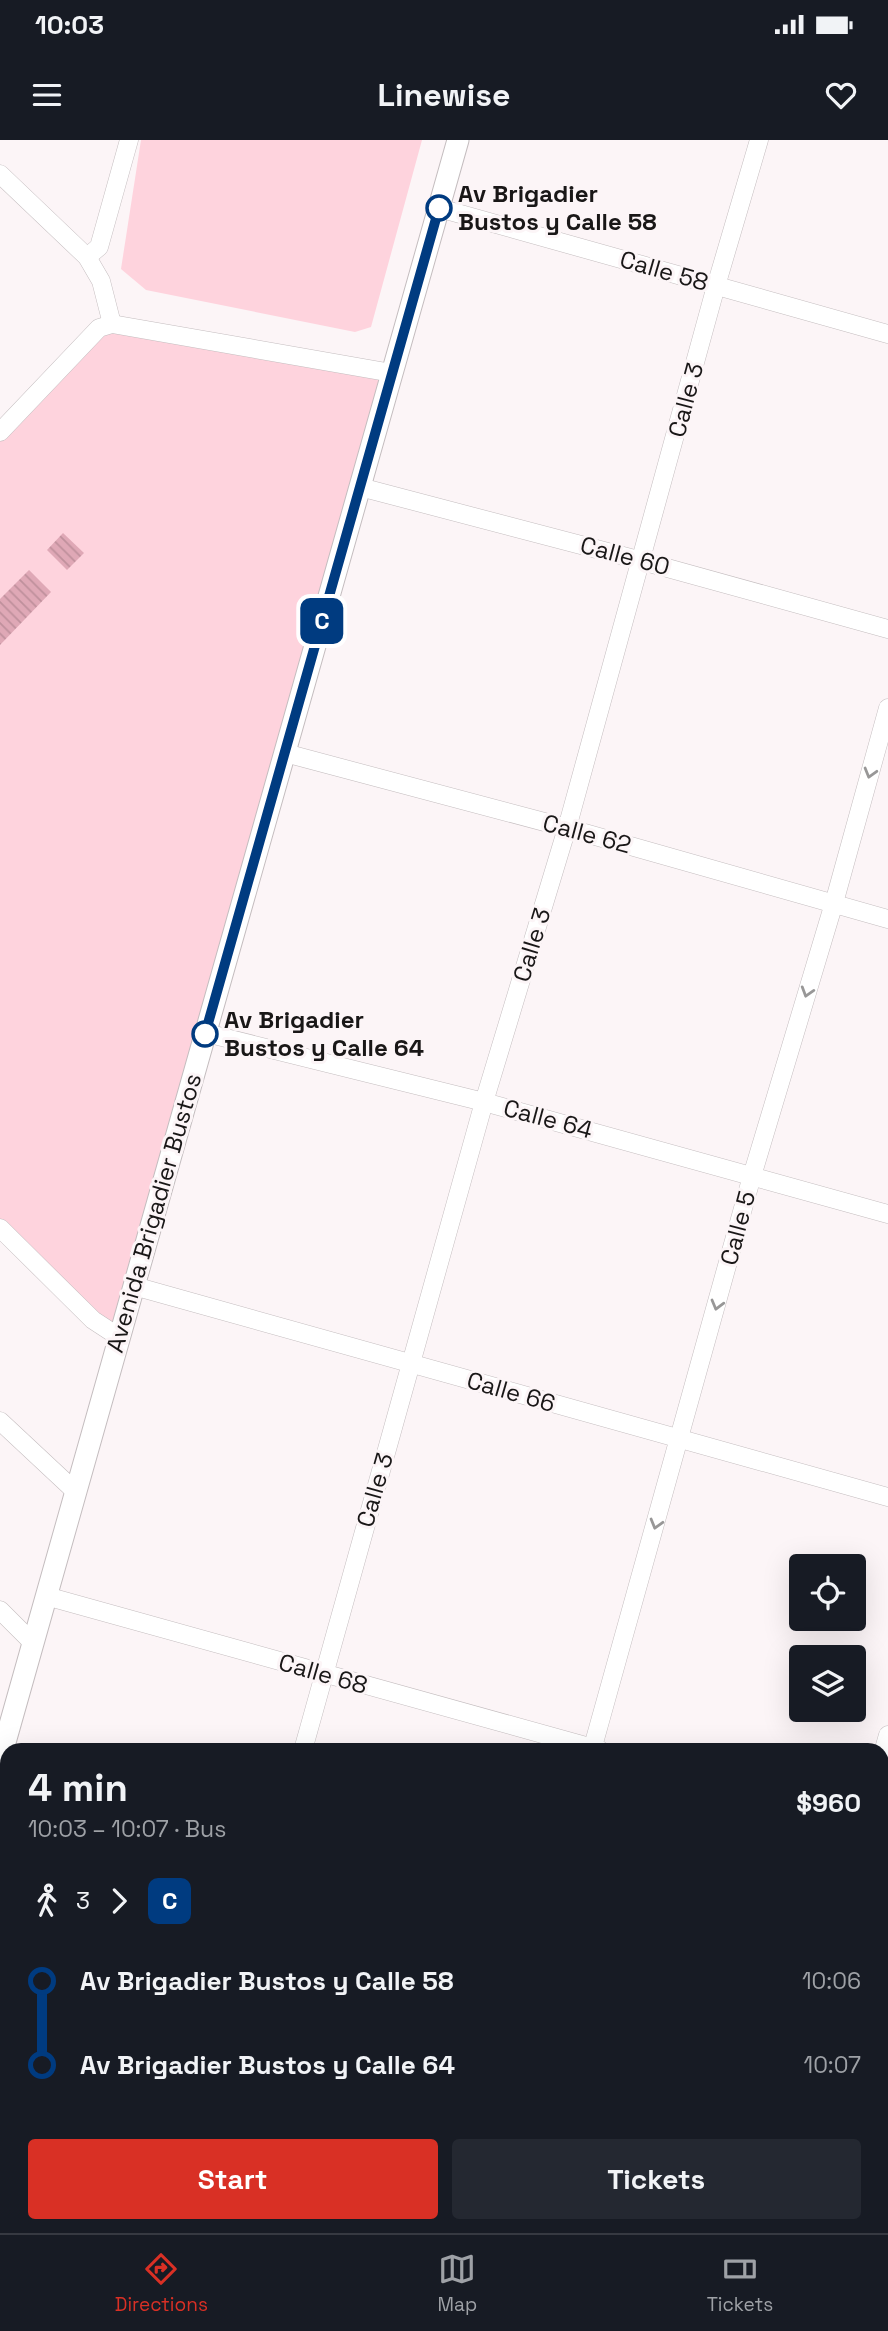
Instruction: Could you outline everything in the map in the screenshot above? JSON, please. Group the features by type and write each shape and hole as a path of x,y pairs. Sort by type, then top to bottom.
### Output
{"street":[{"path":"87,257 100,247 129,140"},
{"name":"Avenida Brigadier Bustos","path":"5,1743 458,140"},
{"name":"Calle 3","path":"305,1743 484,1102 567,828 716,286 759,140"},
{"path":"0,174 87,257 101,281 112,324"},
{"name":"Calle 58","path":"439,208 888,334"},
{"path":"0,432 99,328 112,324 392,373"},
{"name":"Calle 60","path":"360,487 888,629"},
{"name":"Calle 5","path":"597,1743 752,1176 834,903 888,708"},
{"name":"Calle 62","path":"285,753 567,828 888,919"},
{"name":"Calle 64","path":"206,1033 484,1102 888,1214"},
{"path":"0,1228 93,1320 119,1336"},
{"name":"Calle 66","path":"134,1286 888,1497"},
{"path":"0,1421 76,1492"},
{"name":"Calle 68","path":"46,1596 573,1743"},
{"path":"0,1610 33,1643"}],"shaded area":[{"path":"141,140 422,140 371,327 355,332 146,290 121,269"},
{"path":"99,328 392,373 119,1337 0,1221 0,432"}],"building":[{"path":"63,533 84,553 67,570 47,550"},
{"path":"29,570 51,592 0,645 0,599"}],"bus line":[{"name":"C","path":"205,1034 439,208"}],"place":[{"name":"Av Brigadier Bustos y Calle 58","path":"439,208"},
{"name":"Av Brigadier Bustos y Calle 64","path":"205,1034"}]}
